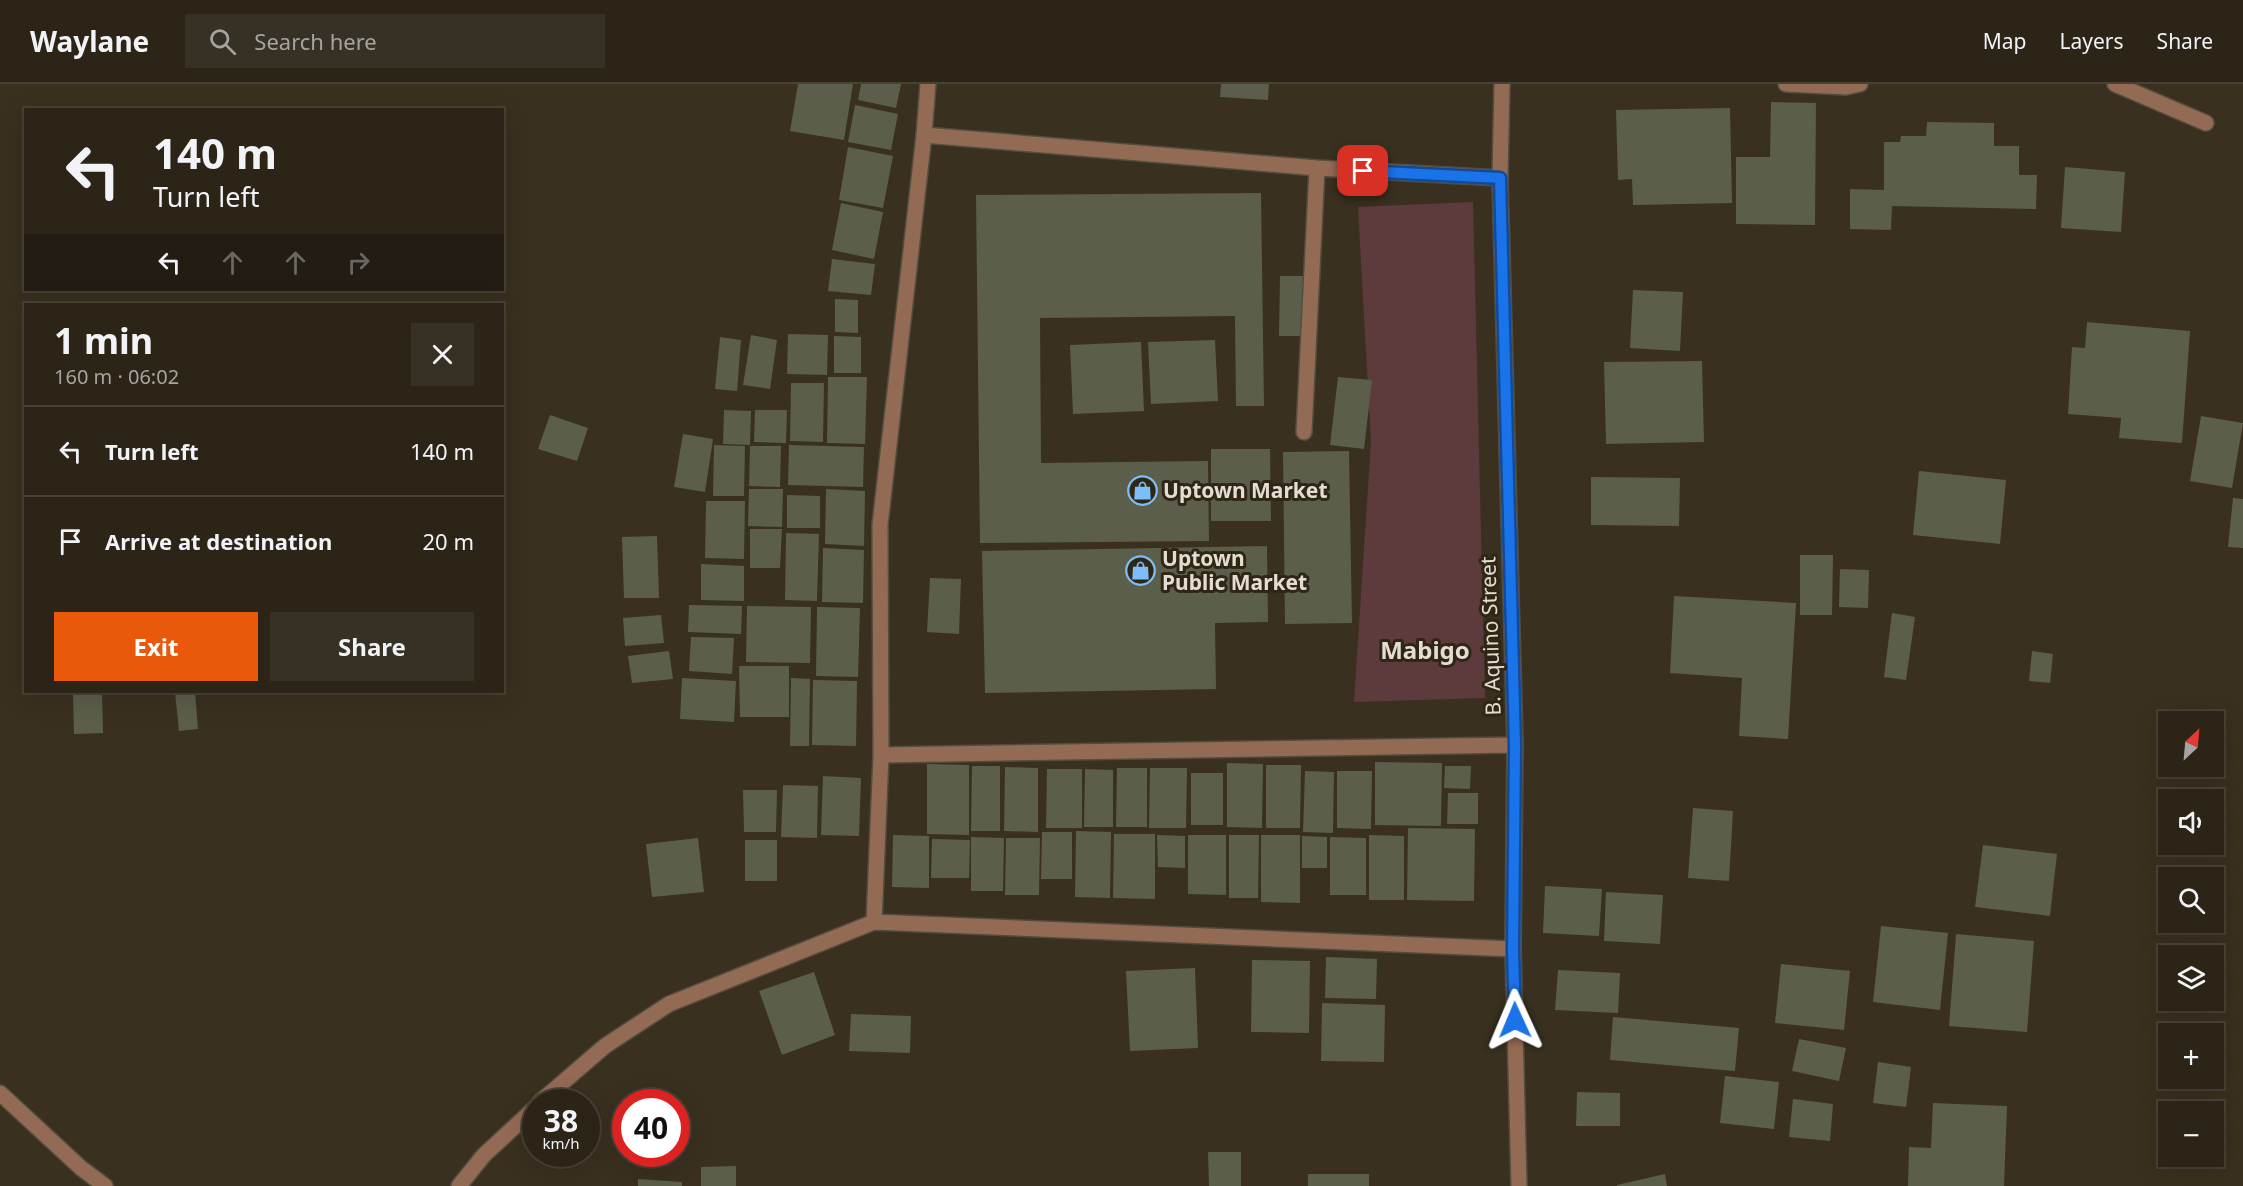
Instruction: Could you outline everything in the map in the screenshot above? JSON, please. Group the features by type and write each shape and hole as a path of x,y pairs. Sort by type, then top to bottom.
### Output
{"street":[{"path":"874,922 881,755 880,525 928,84"},
{"name":"B. Aquino Street","path":"1502,84 1500,178 1515,745 1513,950 1519,1186"},
{"path":"1786,84 1846,87 1860,84"},
{"path":"2115,84 2206,123"},
{"path":"924,135 1317,168 1500,178"},
{"path":"1304,432 1317,168"},
{"path":"881,755 1515,745"},
{"path":"555,1089 604,1046 669,1004 874,922 1513,950"},
{"path":"0,1093 81,1168 105,1186"},
{"path":"459,1186 484,1155 522,1120"}],"shaded area":[{"path":"1473,202 1485,698 1354,702 1371,441 1358,207"}],"building":[{"path":"798,84 853,84 844,140 790,131"},
{"path":"861,84 901,84 896,108 858,100"},
{"path":"1221,84 1269,84 1268,100 1220,97"},
{"path":"1771,102 1816,103 1815,225 1736,224 1736,157 1770,157"},
{"path":"855,105 898,114 891,150 848,142"},
{"path":"1730,108 1732,203 1633,205 1632,179 1618,180 1616,110"},
{"path":"1927,122 1994,123 1994,146 2019,146 2019,175 2037,175 2036,209 1892,206 1891,230 1850,229 1850,189 1884,190 1884,142 1900,142 1901,136 1926,136"},
{"path":"848,147 893,156 883,208 839,200"},
{"path":"2065,167 2125,172 2121,232 2061,228"},
{"path":"1261,193 1264,406 1236,406 1235,316 1040,318 1041,463 1208,461 1209,541 980,543 976,195"},
{"path":"841,203 883,212 874,259 832,250"},
{"path":"832,259 875,264 871,295 828,291"},
{"path":"1280,276 1307,276 1306,336 1279,336"},
{"path":"1633,290 1683,292 1680,351 1630,348"},
{"path":"835,299 858,300 858,333 835,332"},
{"path":"2087,322 2190,331 2182,443 2119,438 2121,418 2068,414 2072,347 2085,348"},
{"path":"788,334 828,335 827,375 787,374"},
{"path":"751,335 777,340 770,389 743,385"},
{"path":"834,336 861,337 861,373 834,373"},
{"path":"720,337 741,340 737,391 715,389"},
{"path":"1215,340 1218,401 1151,404 1148,342"},
{"path":"1141,342 1144,411 1073,414 1070,345"},
{"path":"1702,361 1704,442 1606,444 1604,362"},
{"path":"828,377 867,377 865,444 827,443"},
{"path":"1338,377 1372,380 1364,449 1330,445"},
{"path":"791,383 824,383 823,442 790,441"},
{"path":"724,410 751,411 750,445 723,444"},
{"path":"755,410 787,410 786,443 754,442"},
{"path":"550,415 588,428 577,461 538,449"},
{"path":"2201,416 2243,423 2232,488 2190,481"},
{"path":"683,434 713,439 705,492 674,487"},
{"path":"714,445 745,446 744,496 713,496"},
{"path":"789,445 864,447 863,487 788,485"},
{"path":"750,446 781,446 780,487 749,486"},
{"path":"1211,449 1270,449 1271,521 1211,521"},
{"path":"1349,451 1352,623 1285,624 1283,452"},
{"path":"1919,471 2006,480 2000,544 1913,535"},
{"path":"1591,477 1680,478 1679,526 1591,525"},
{"path":"749,489 783,489 782,527 748,526"},
{"path":"826,489 865,491 864,546 825,544"},
{"path":"787,495 820,496 820,528 787,528"},
{"path":"2233,498 2243,499 2243,548 2228,547"},
{"path":"706,501 745,501 744,559 705,558"},
{"path":"750,529 782,529 780,568 750,568"},
{"path":"786,533 819,534 817,601 785,600"},
{"path":"657,536 659,598 624,598 622,537"},
{"path":"1267,546 1268,622 1215,623 1216,689 985,693 982,551"},
{"path":"823,548 864,550 863,603 822,602"},
{"path":"1800,555 1833,555 1832,615 1800,615"},
{"path":"701,564 744,566 744,601 701,600"},
{"path":"1840,569 1869,570 1868,608 1839,607"},
{"path":"930,578 961,579 959,634 927,632"},
{"path":"1674,596 1796,603 1788,739 1739,736 1742,678 1670,673"},
{"path":"689,605 742,606 741,634 688,632"},
{"path":"747,606 811,607 810,663 746,662"},
{"path":"817,607 860,608 858,677 816,676"},
{"path":"1892,613 1915,617 1906,680 1884,677"},
{"path":"661,615 664,643 625,646 623,618"},
{"path":"691,637 734,638 732,674 689,671"},
{"path":"669,651 673,679 632,683 628,656"},
{"path":"2032,651 2053,654 2050,683 2029,681"},
{"path":"739,666 789,666 789,717 740,717"},
{"path":"682,678 736,681 734,722 680,719"},
{"path":"791,678 810,679 809,746 790,746"},
{"path":"813,680 857,681 856,746 812,745"},
{"path":"73,693 102,693 103,733 74,734"},
{"path":"175,693 195,693 198,729 179,731"},
{"path":"1375,762 1442,763 1441,826 1375,825"},
{"path":"1227,763 1263,764 1262,828 1227,827"},
{"path":"927,764 969,765 969,835 927,834"},
{"path":"1266,765 1301,765 1300,828 1266,828"},
{"path":"972,766 1000,766 1000,831 971,831"},
{"path":"1445,766 1471,766 1470,789 1444,788"},
{"path":"1005,767 1038,768 1038,832 1004,831"},
{"path":"1117,768 1147,768 1147,827 1116,827"},
{"path":"1150,768 1187,768 1186,828 1149,828"},
{"path":"1047,769 1082,769 1082,828 1046,828"},
{"path":"1085,769 1113,770 1113,827 1084,827"},
{"path":"1305,771 1334,772 1333,833 1303,832"},
{"path":"1337,771 1372,771 1371,829 1337,828"},
{"path":"1191,773 1223,773 1223,825 1191,825"},
{"path":"823,776 861,778 859,836 821,835"},
{"path":"783,785 818,786 817,838 781,837"},
{"path":"743,790 777,790 776,832 744,832"},
{"path":"1448,793 1478,793 1478,824 1447,824"},
{"path":"1693,808 1733,811 1729,881 1688,878"},
{"path":"1408,828 1475,829 1474,901 1407,900"},
{"path":"1076,831 1111,832 1110,898 1075,897"},
{"path":"1042,832 1072,832 1072,879 1041,879"},
{"path":"1114,834 1155,834 1155,899 1113,898"},
{"path":"893,835 929,836 929,888 892,887"},
{"path":"1157,835 1185,836 1185,868 1158,867"},
{"path":"1188,835 1226,835 1226,895 1188,894"},
{"path":"1229,835 1259,835 1258,898 1229,898"},
{"path":"1261,835 1300,835 1300,903 1261,902"},
{"path":"1369,835 1404,836 1404,900 1369,900"},
{"path":"1302,836 1327,837 1327,868 1302,868"},
{"path":"971,837 1004,838 1003,891 971,891"},
{"path":"1330,837 1366,838 1366,895 1330,895"},
{"path":"698,838 704,892 652,897 646,844"},
{"path":"1006,838 1040,838 1039,895 1005,895"},
{"path":"932,839 970,840 969,878 931,878"},
{"path":"745,840 777,840 777,881 745,881"},
{"path":"1983,845 2057,854 2050,916 1975,907"},
{"path":"1545,886 1602,889 1599,936 1543,933"},
{"path":"1606,892 1663,895 1660,944 1604,941"},
{"path":"1881,926 1948,933 1940,1010 1873,1002"},
{"path":"1956,934 2034,941 2027,1032 1949,1026"},
{"path":"1326,957 1377,959 1376,999 1325,998"},
{"path":"1252,960 1310,961 1309,1033 1251,1032"},
{"path":"1781,964 1850,971 1844,1030 1775,1023"},
{"path":"1195,968 1198,1048 1130,1051 1126,971"},
{"path":"1558,970 1620,973 1618,1013 1555,1010"},
{"path":"814,972 835,1035 782,1055 759,991"},
{"path":"1322,1003 1385,1005 1384,1062 1321,1061"},
{"path":"851,1014 911,1016 910,1053 849,1051"},
{"path":"1613,1017 1739,1028 1735,1071 1610,1060"},
{"path":"1799,1039 1846,1048 1839,1081 1792,1071"},
{"path":"1878,1062 1911,1067 1906,1107 1873,1103"},
{"path":"1725,1076 1779,1082 1774,1129 1720,1123"},
{"path":"1577,1092 1620,1093 1620,1126 1576,1126"},
{"path":"1793,1099 1833,1104 1830,1141 1789,1137"},
{"path":"1933,1103 2007,1106 2004,1186 1908,1186 1909,1147 1931,1148"},
{"path":"1208,1152 1241,1152 1241,1186 1209,1186"},
{"path":"736,1166 736,1186 701,1186 701,1167"},
{"path":"1308,1174 1369,1174 1369,1186 1308,1186"},
{"path":"1665,1174 1667,1186 1617,1186 1617,1185"},
{"path":"638,1179 682,1182 682,1186 638,1186"}],"place":[{"name":"Uptown Market","path":"1142,491"},
{"name":"Uptown Public Market","path":"1141,571"}],"district":[{"name":"Mabigo","path":"1425,651"}],"route":[{"path":"1363,171 1500,178 1515,745 1513,950 1515,1020"}]}
